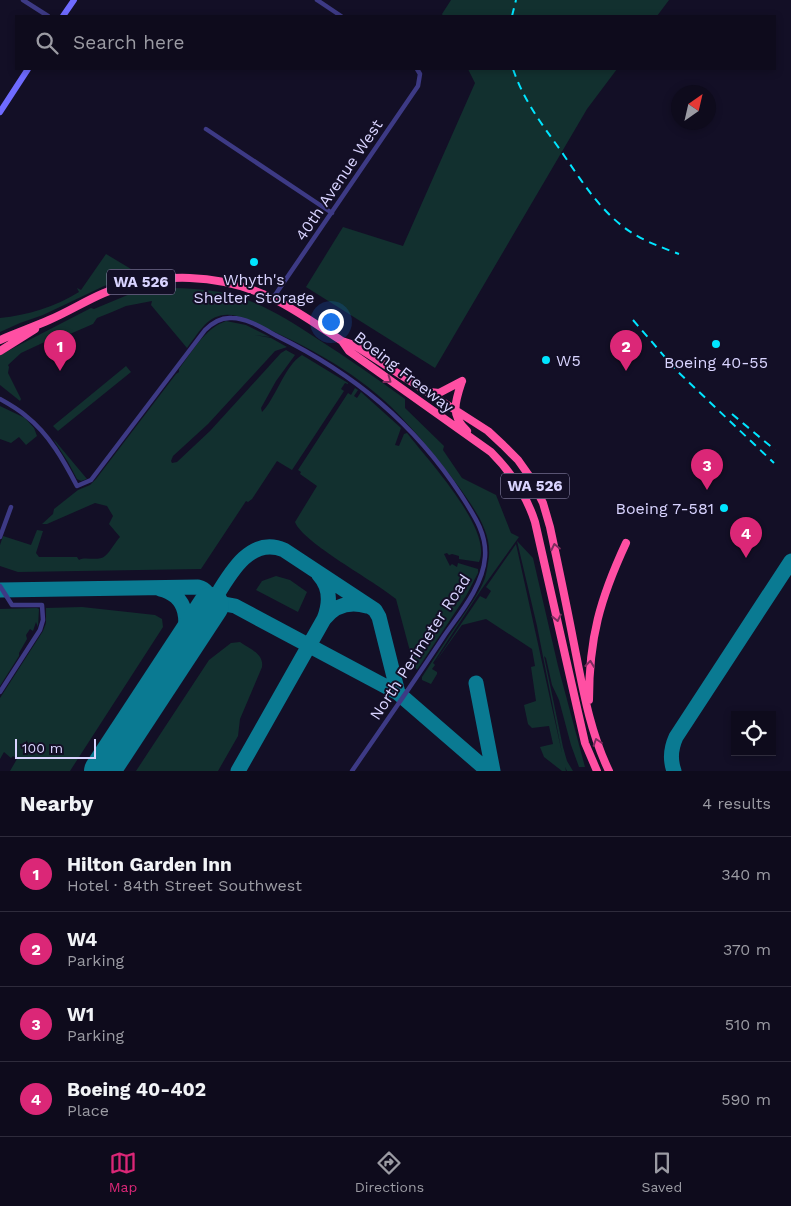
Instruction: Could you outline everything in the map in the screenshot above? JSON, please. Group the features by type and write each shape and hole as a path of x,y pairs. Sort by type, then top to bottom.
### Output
{"highway":[{"name":"WA 526","path":"0,340 49,320 104,293 131,284 151,280 194,277 240,286 273,298 342,341"},
{"name":"WA 526","path":"0,351 49,320"},
{"name":"Boeing Freeway","path":"342,341 354,345 488,431 504,444 530,477 543,503 550,527 581,682 600,753 609,771"},
{"name":"Boeing Freeway","path":"342,341 349,351 491,452 514,478 529,505 546,570 585,743 597,771"},
{"path":"425,390 435,394 462,381 455,409 460,424 491,452"},
{"path":"589,712 589,668 594,634 604,595 626,542"}],"street":[{"path":"23,0 46,15"},
{"path":"64,15 74,0"},
{"path":"317,0 340,15"},
{"path":"0,112 27,70"},
{"name":"40th Avenue West","path":"273,298 418,86 420,74 418,70"},
{"path":"206,129 332,213"},
{"name":"North Perimeter Road","path":"0,399 20,411 36,425 65,463 77,486 91,480 205,330 218,320 234,318 257,326 329,364 382,403 407,427 433,456 474,516 484,539 486,557 482,574 472,594 418,677 352,771"},
{"path":"0,537 11,507"},
{"path":"0,586 12,605 42,605 43,618 40,630 0,692"}],"green space":[{"path":"451,0 669,0 658,15 442,14"},
{"path":"468,70 616,70 587,109 435,368 306,287 343,227 403,246 475,83"},
{"path":"106,254 131,269 135,276 104,286 43,315 0,332 0,318 21,315 41,309 79,292 77,288 81,290"},
{"path":"164,288 200,289 236,296 268,309 296,325 405,399 405,408 444,446 443,450 462,478 496,495 511,533 519,537 481,590 433,663 435,665 432,669 437,674 431,684 422,680 422,677 475,598 485,578 489,556 487,537 480,519 470,503 424,442 384,400 345,371 303,346 237,316 228,315 213,318 202,328 187,348 151,305 152,301 126,306 97,318 93,324 56,340 51,339 21,353 8,365 8,373 21,399 20,401 0,385 0,355 91,308 94,309 130,294"},
{"path":"226,321 246,325 270,337 255,335 271,338 287,347 275,351 208,424 173,456 172,463 177,462 210,431 281,353 286,350 295,355 276,381 261,408 262,412 272,399 291,366 302,355 348,384 345,383 341,389 344,391 292,470 277,461 252,499 248,502 246,501 201,569 18,572 0,566 0,545 3,536 31,545 37,530 43,531 36,553 39,557 77,557 79,560 99,559 107,554 120,537 109,524 113,516 107,506 95,503 47,524 42,524 53,514 54,509 78,490 90,485 96,479 179,372 179,369 200,341 211,329"},
{"path":"126,366 131,372 58,431 53,426"},
{"path":"355,388 358,390 354,396 357,398 361,392 401,428 395,445 399,446 404,434 407,433 442,476 468,514 477,532 481,548 479,562 459,559 459,556 452,554 444,554 450,566 452,564 457,567 458,563 478,569 478,573 466,596 417,670 414,666 396,599 325,551 301,531 295,522 317,486 300,474 301,472 298,470 348,393 351,395"},
{"path":"0,406 25,418 34,428 37,436 26,445 19,437 11,443 0,439"},
{"path":"53,439 87,479 81,481 77,479"},
{"path":"517,541 533,558 558,666 585,767 579,767 544,656 563,747 567,761 573,771 567,771 565,767 566,771 562,771 544,757 540,747 553,744 549,726 532,728 528,724 524,705 536,701 531,667 535,666 532,649 486,619 462,625 434,664 480,596 486,599 491,591 486,587 516,544 562,753 537,626"},
{"path":"276,576 290,580 307,592 298,612 256,590 262,581"},
{"path":"82,607 155,615 162,619 163,627 70,771 10,771 17,759 13,756 11,758 4,752 0,759 0,698 43,631 46,623 46,608"},
{"path":"0,609 39,609 38,627 36,622 33,631 30,629 26,635 27,639 19,656 0,686"},
{"path":"240,642 259,655 262,667 240,719 238,736 218,771 136,771 209,660 231,643"}],"taxiway":[{"path":"211,605 231,573 249,554 260,548 271,547 284,550 375,610 379,617 398,693"},
{"path":"674,771 672,754 676,737 791,561"},
{"path":"238,771 324,619 328,596 326,585 319,575"},
{"path":"0,590 198,587 206,592 211,605"},
{"path":"160,589 170,593 182,604 186,620 183,647"},
{"path":"211,605 219,603 235,606 398,693 488,771"},
{"path":"324,619 333,610 343,605 367,606"},
{"path":"476,683 493,771"}],"runway":[{"path":"102,771 211,605"}],"railway":[{"path":"512,15 516,0"},
{"path":"513,70 522,91 534,111 581,181 604,209 634,234 648,242 679,254"},
{"path":"633,320 677,371 774,463"},
{"path":"732,414 775,450"}],"place":[{"name":"Whyth's Shelter Storage","path":"254,262"},
{"name":"Boeing 40-55","path":"716,344"},
{"name":"W5","path":"546,360"},
{"name":"Hilton Garden Inn","path":"60,371"},
{"name":"W4","path":"626,371"},
{"name":"W1","path":"707,490"},
{"name":"Boeing 7-581","path":"724,508"},
{"name":"Boeing 40-402","path":"746,558"}]}
